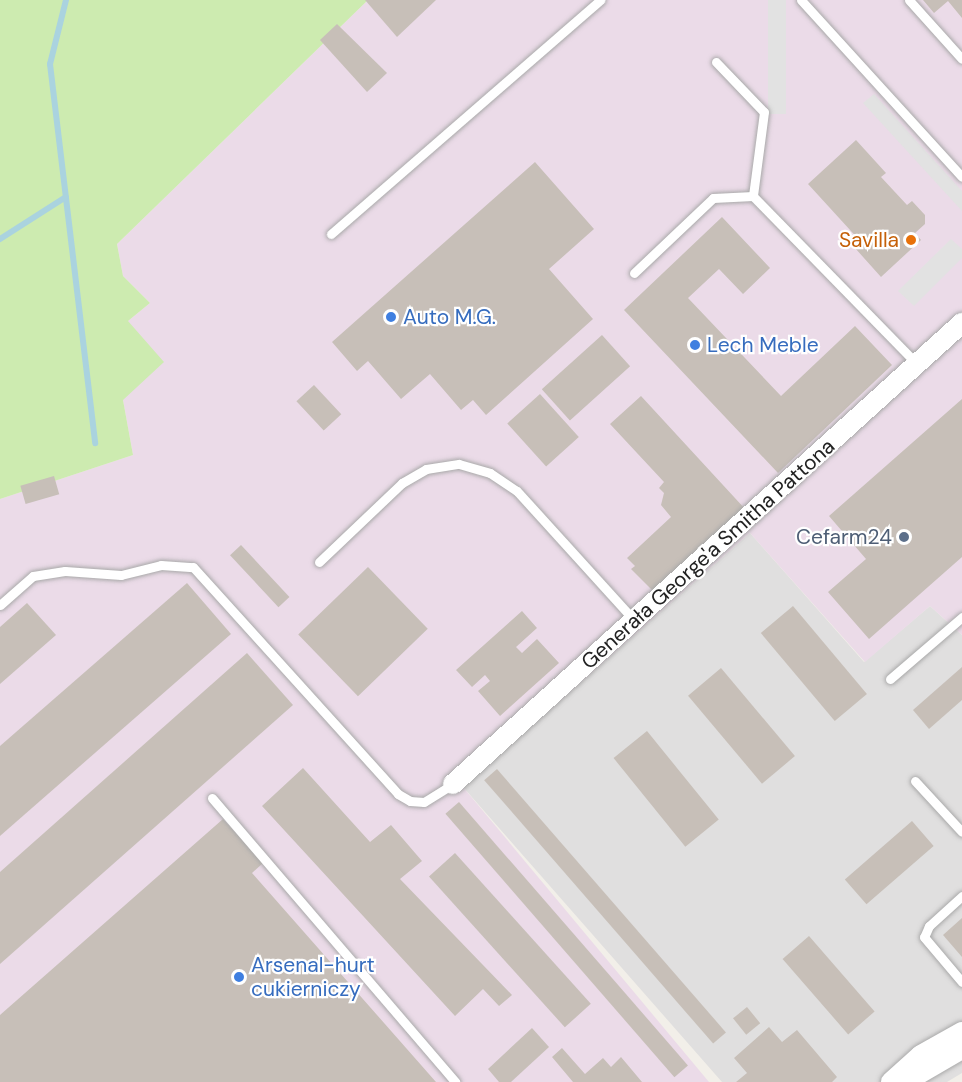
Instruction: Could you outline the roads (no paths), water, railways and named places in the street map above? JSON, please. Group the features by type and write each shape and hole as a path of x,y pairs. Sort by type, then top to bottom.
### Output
{"street":[{"name":"Generała George'a Smitha Pattona","path":"453,784 962,323"},
{"path":"891,1082 921,1055 962,1032"},
{"path":"906,1082 962,1049"}],"lane":[{"path":"331,234 600,0"},
{"path":"801,0 962,177"},
{"path":"909,0 962,59"},
{"path":"716,62 764,112 753,195"},
{"path":"634,273 712,198 753,195 918,364"},
{"path":"319,562 402,483 426,469 459,464 490,473 517,491 635,621"},
{"path":"0,605 33,576 65,571 121,575 161,565 193,567 398,794 410,801 424,802 453,784"},
{"path":"890,679 962,617"},
{"path":"915,781 962,832"},
{"path":"212,798 455,1082"},
{"path":"962,896 929,926 924,936 962,982"}],"waterway":[{"path":"66,0 50,64 95,443"},
{"path":"0,239 66,197"}],"place":[{"name":"Savilla","path":"911,240"},
{"name":"Auto M.G.","path":"391,317"},
{"name":"Lech Meble","path":"695,345"},
{"name":"Cefarm24","path":"904,537"},
{"name":"Arsenal-hurt cukierniczy","path":"239,977"}]}
